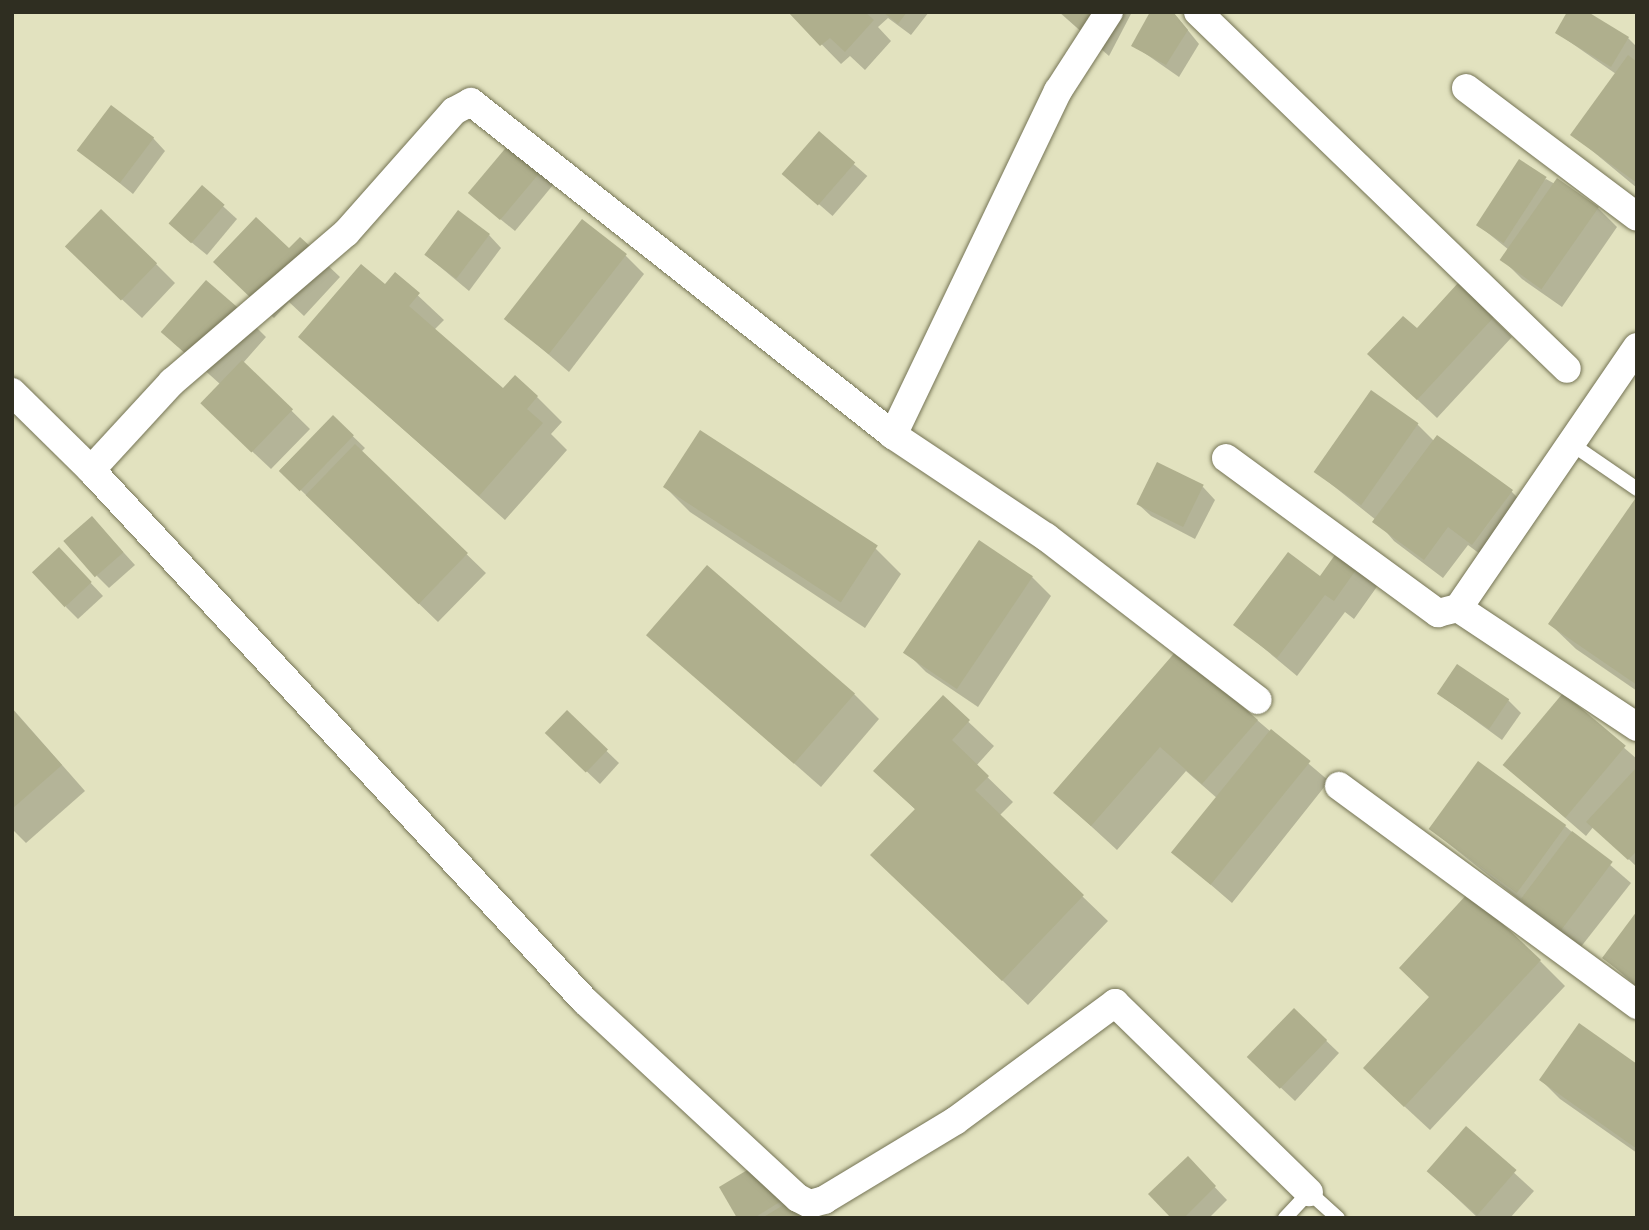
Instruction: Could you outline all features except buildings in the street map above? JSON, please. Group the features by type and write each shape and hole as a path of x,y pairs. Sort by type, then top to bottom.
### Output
{"street":[{"path":"893,435 1058,91 1110,12"},
{"path":"1198,12 1567,369"},
{"path":"1466,88 1637,217"},
{"path":"92,470 172,382 345,233 454,111 471,102 893,435 1046,537 1258,700"},
{"path":"1226,458 1437,613 1458,608 1637,347"},
{"path":"12,392 92,470 594,1010 798,1198 810,1204 824,1200 955,1121 1115,1003 1309,1192"},
{"path":"1458,608 1637,727"},
{"path":"1339,786 1637,1005"}],"lane":[{"path":"1570,443 1637,489"},
{"path":"1285,1218 1309,1192 1338,1218"}]}
